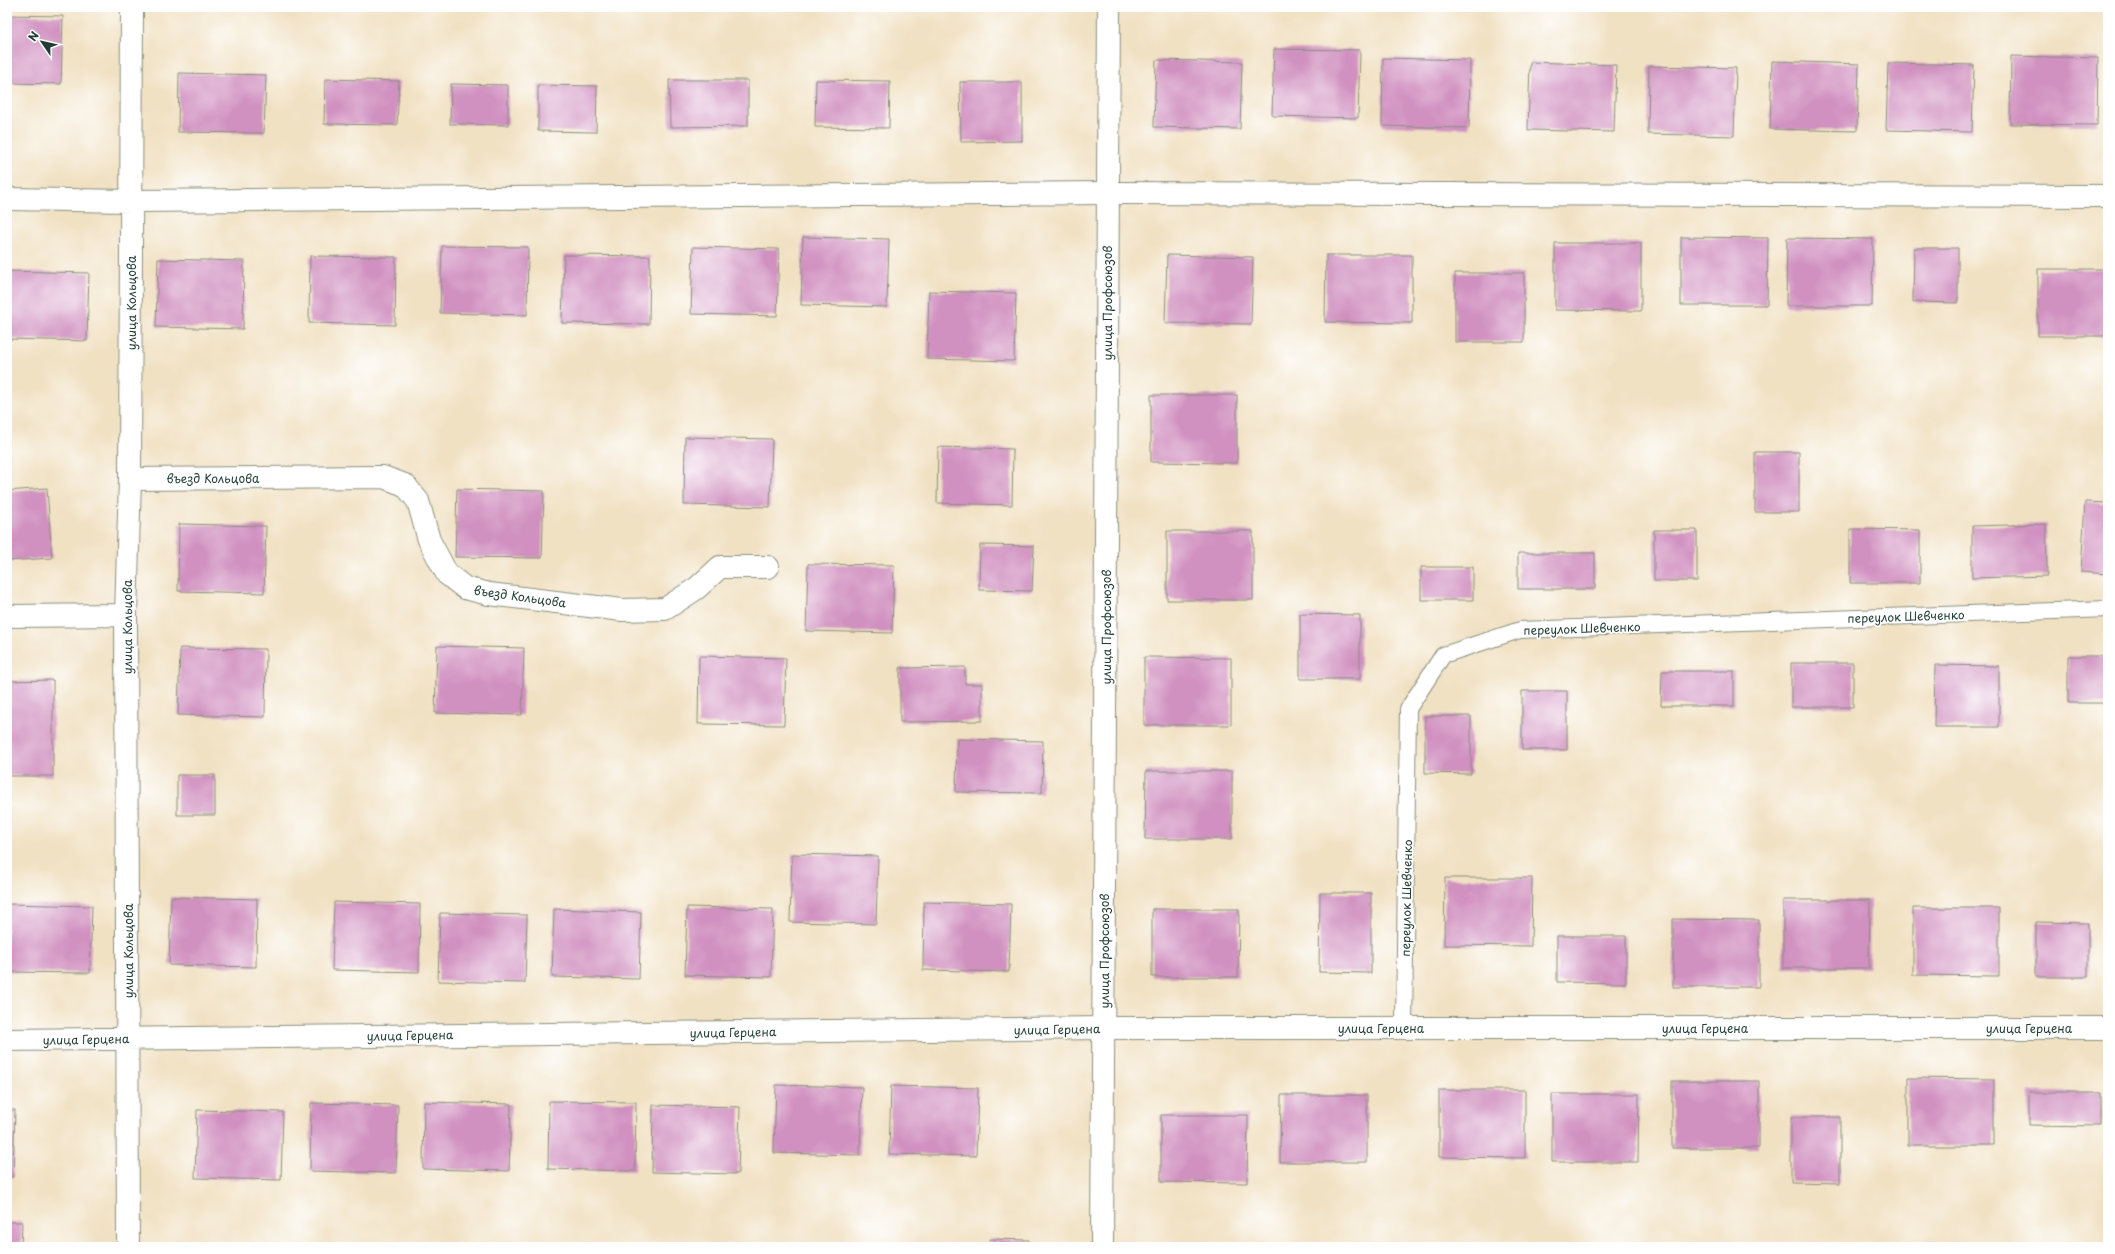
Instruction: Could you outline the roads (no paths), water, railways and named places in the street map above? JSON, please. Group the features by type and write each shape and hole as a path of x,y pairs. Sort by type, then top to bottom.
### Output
{"street":[{"name":"улица Кольцова","path":"128,1247 126,615 130,478 132,7"},
{"name":"улица Профсоюзов","path":"1102,1247 1109,7"},
{"path":"7,199 131,201 1108,193 2108,196"},
{"name":"въезд Кольцова","path":"130,478 383,477 405,485 418,501 429,540 447,574 465,588 489,594 622,610 665,608 697,588 720,568 768,567"},
{"path":"7,616 126,615"},
{"name":"улица Герцена","path":"7,1040 1104,1028 2108,1028"}],"lane":[{"name":"переулок Шевченко","path":"1404,1028 1408,709 1443,655 1520,630 2108,609"}]}
